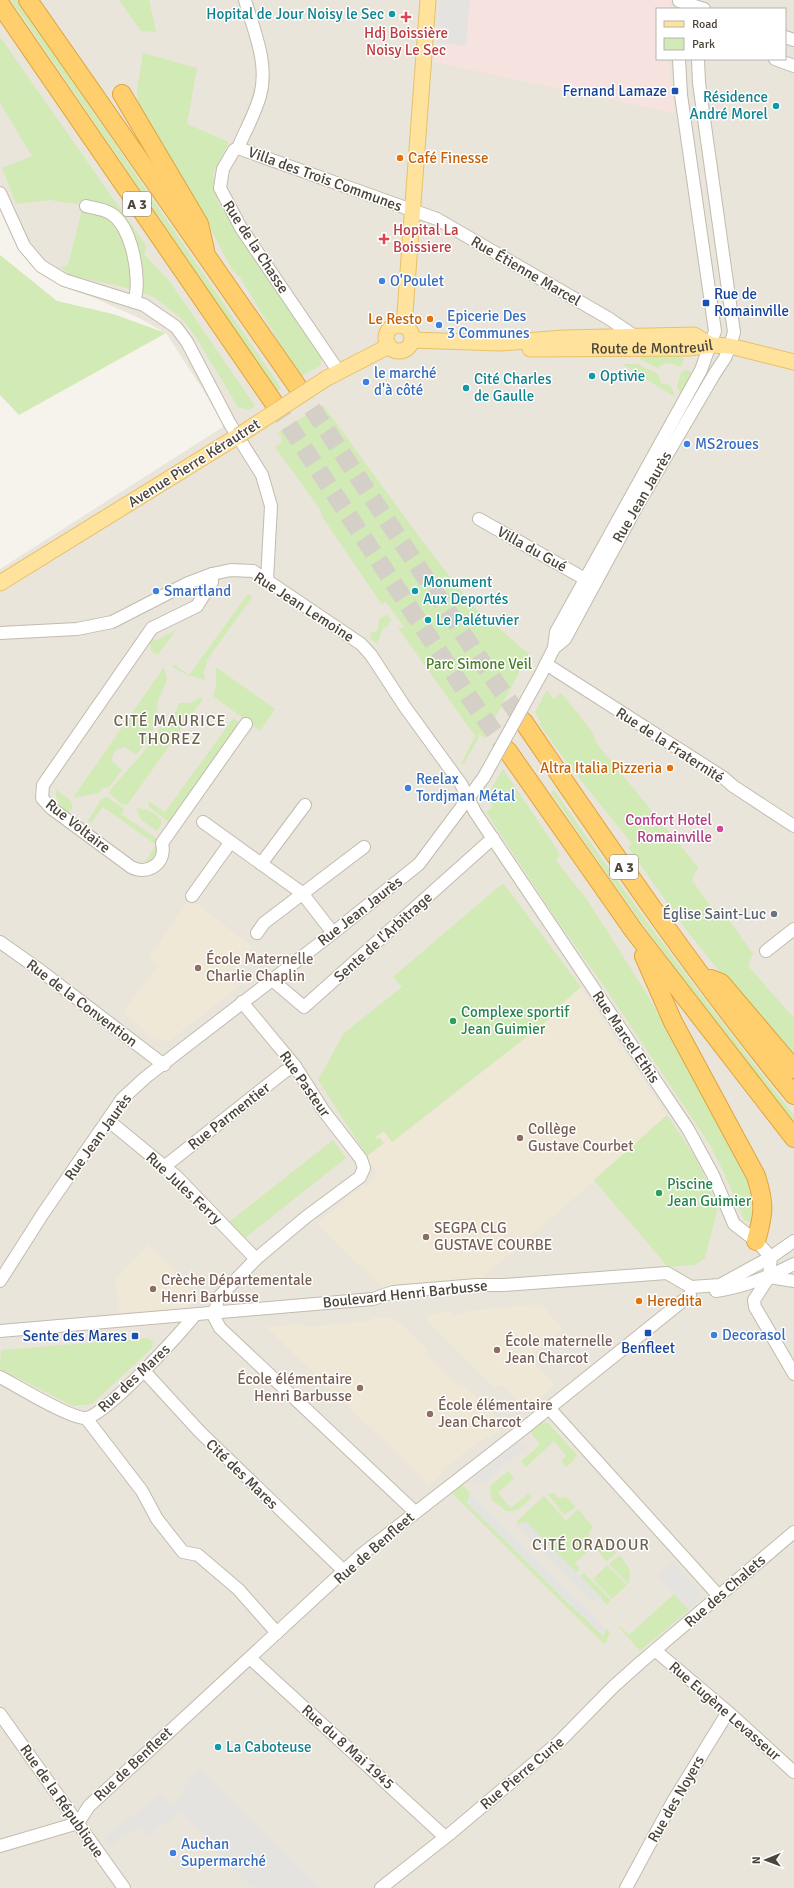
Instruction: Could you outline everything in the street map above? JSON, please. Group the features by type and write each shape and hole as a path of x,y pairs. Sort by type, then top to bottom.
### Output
{"highway":[{"name":"A 3","path":"28,0 297,386"},
{"name":"A 3","path":"0,4 274,403"},
{"path":"122,94 199,224 206,256"},
{"name":"A 3","path":"523,721 700,975 745,1035 794,1095"},
{"name":"A 3","path":"507,750 634,931 794,1138"},
{"path":"634,931 673,1022 756,1176 763,1199 762,1220 756,1241"},
{"path":"700,975 721,983 794,1069"}],"main road":[{"path":"404,326 428,0"},
{"path":"394,326 404,326 411,331 412,340 410,346 405,350 394,350 389,346 387,334 389,329 394,326"},
{"name":"Route de Montreuil","path":"412,340 500,343 564,338 694,335 711,345"},
{"name":"Route de Montreuil","path":"500,343 516,348 568,349 689,348 711,345"},
{"path":"711,345 730,346 794,362"},
{"name":"Avenue Pierre Kérautret","path":"0,583 238,436 333,375 389,346"}],"street":[{"name":"Rue de la Chasse","path":"245,0 262,59 264,76 260,97 238,148 234,150 224,169 220,188 240,228 333,375"},
{"path":"679,3 698,6"},
{"name":"Rue Jean Jaurès","path":"0,1281 44,1212 109,1121 122,1099 242,1002 333,933 419,864 484,777 544,669 554,648 556,632 702,370 715,331 681,95 679,60"},
{"name":"Rue Jean Jaurès","path":"554,648 565,639 636,506 725,358 734,332 699,83 698,60"},
{"path":"778,60 794,66"},
{"name":"Villa des Trois Communes","path":"238,148 412,210"},
{"path":"0,194 24,246 41,266 64,280 144,304 176,327 187,342 238,436 262,475 271,506 266,580"},
{"path":"86,206 110,213 118,219 126,234 135,255 138,292 134,302"},
{"path":"0,207 20,248 37,270 61,286 92,297 117,297"},
{"name":"Rue Étienne Marcel","path":"412,210 437,219 608,318 636,336"},
{"name":"Villa du Gué","path":"479,518 585,579"},
{"name":"Rue Jean Lemoine","path":"0,632 77,629 112,622 188,583 212,574 231,570 253,571 361,644 371,655 405,707 461,784 468,798"},
{"name":"Rue Voltaire","path":"212,574 212,582 197,606 152,628 43,785 42,798 51,808 131,867 142,871 152,869 163,853 162,843 246,724"},
{"name":"Rue de la Fraternité","path":"544,669 792,820"},
{"name":"Rue Marcel Ethis","path":"468,798 475,812 688,1129 713,1174 734,1224 756,1241 771,1257"},
{"path":"261,864 305,805"},
{"path":"203,822 230,843 302,893 333,933"},
{"name":"Sente de l'Arbitrage","path":"272,979 304,1007 493,838"},
{"path":"192,896 230,843"},
{"path":"257,933 264,923 364,847"},
{"path":"766,952 794,929"},
{"name":"Rue de la Convention","path":"0,942 41,971 164,1065"},
{"name":"Rue Pasteur","path":"242,1002 295,1066 323,1110 361,1159 364,1168 360,1177 306,1217 256,1259"},
{"name":"Rue Parmentier","path":"164,1167 284,1072 295,1066"},
{"name":"Rue Jules Ferry","path":"109,1121 177,1178 256,1259"},
{"path":"667,1273 691,1288 720,1285 771,1257 794,1240"},
{"path":"771,1257 769,1277 754,1300 756,1307 793,1372"},
{"path":"256,1259 218,1298 216,1308 212,1313 220,1328 415,1512"},
{"path":"667,1273 690,1295 736,1288 769,1277 794,1264"},
{"name":"Boulevard Henri Barbusse","path":"0,1331 373,1299 393,1292 667,1273"},
{"path":"769,1277 794,1281"},
{"name":"Rue de Benfleet","path":"78,1823 89,1806 362,1555 690,1295"},
{"name":"Rue des Mares","path":"0,1377 69,1413 86,1418 97,1414 144,1371 195,1315"},
{"name":"Cité des Mares","path":"144,1371 200,1432 345,1572"},
{"path":"549,1408 718,1596"},
{"path":"86,1418 142,1491 157,1519 183,1552 198,1555 204,1560 238,1589 278,1633"},
{"name":"Rue des Chalets","path":"656,1651 794,1532"},
{"name":"Rue Eugène Levasseur","path":"656,1651 728,1712 794,1772"},
{"name":"Rue Pierre Curie","path":"381,1888 446,1837 560,1741 613,1687 656,1651"},
{"name":"Rue du 8 Mai 1945","path":"250,1658 446,1837"},
{"name":"Rue des Noyers","path":"626,1888 672,1803 728,1712"},
{"name":"Rue de la République","path":"0,1714 124,1888"},
{"path":"0,1846 78,1823"}],"shaded area":[{"path":"0,0 794,0 794,1888 0,1888 0,569 223,427 221,418 166,333 137,317 92,297 61,286 37,270 0,204"},
{"path":"440,0 671,0 671,8 656,8 656,60 669,60 674,113 434,62"},
{"path":"440,0 470,0 466,46 436,43"},
{"name":"École Maternelle Charlie Chaplin","path":"190,899 252,946 250,950 253,952 244,965 230,975 240,985 169,1041 160,1040 157,1038 152,1040 144,1030 123,1012 158,965 148,958"},
{"name":"Collège Gustave Courbet","path":"581,987 668,1117 477,1282 386,1290 317,1224 363,1185 366,1187 377,1173 370,1164 367,1156 384,1143 375,1137 384,1131 393,1142 562,1009 560,1005"},
{"name":"Crèche Départementale Henri Barbusse","path":"148,1245 174,1269 172,1271 201,1299 183,1308 119,1313 116,1278"},
{"name":"École maternelle Jean Charcot","path":"541,1304 562,1328 529,1358 555,1386 526,1408 500,1384 495,1387 489,1382 427,1321 430,1314 450,1312 453,1315 464,1314 465,1311"},
{"path":"387,1317 399,1322 427,1349 426,1353 459,1386 463,1385 499,1419 502,1424 499,1430 489,1438 486,1436 440,1472 442,1475 429,1485 266,1327 303,1324 304,1327 370,1321 371,1318"},
{"path":"518,1442 528,1447 481,1484 473,1480 475,1477"},
{"path":"470,1493 606,1628 604,1636 597,1631 597,1629 593,1628 594,1626 590,1625 590,1622 586,1621 587,1619 580,1615 580,1612 574,1609 574,1606 570,1605 467,1503"},
{"path":"526,1522 602,1598 591,1601 515,1525"},
{"path":"673,1562 700,1592 700,1599 689,1610 658,1576"},
{"path":"198,1768 321,1888 253,1888 201,1840 206,1835 180,1812 147,1836 140,1827 110,1846 104,1837 161,1794 173,1806 184,1793 181,1789 192,1780 190,1776"}],"green space":[{"path":"11,0 17,0 281,388 277,391"},
{"path":"119,0 149,0 156,32 141,31"},
{"path":"0,37 147,247 144,254 170,282 255,406 249,410 238,407 194,334 181,318 154,297 127,288 69,275 61,267 68,265 83,205 50,200 16,204 2,168 32,156 0,103"},
{"path":"143,53 197,68 187,124 229,142 213,174 218,202 322,356 320,366 300,377 240,277 232,270 207,222 139,112 137,90"},
{"path":"0,255 57,301 113,314 166,333 19,415 0,395"},
{"path":"673,355 684,358 681,366 679,367 667,363 657,368 640,359 642,356"},
{"path":"622,364 637,364 658,374 661,383 671,386 675,397"},
{"path":"684,370 688,370 694,375 683,400 677,386 681,373"},
{"name":"Parc Simone Veil","path":"323,405 423,542 472,605 529,654 484,739 479,733 478,739 463,765 461,764 475,736 398,628 404,627 385,601 382,605 321,515 321,511 275,447 281,443 281,436 278,432"},
{"path":"248,594 252,597 207,660 204,671 205,680 187,675 173,667 173,664 189,675"},
{"path":"388,615 391,620 387,627 383,628 377,644 370,638 372,632 377,631 380,618"},
{"path":"176,630 158,655 153,653 150,648 150,642 154,632 154,641"},
{"path":"164,667 167,680 158,700 154,727 148,740 136,755 125,747 116,751 113,755 112,761 122,770 108,788 102,788 99,793 73,798"},
{"path":"216,667 275,709 260,731 213,696 216,688"},
{"path":"547,690 553,699 561,693 592,731 597,744 698,867 692,880 710,906 723,911 753,954 748,966 794,1018 794,1057 728,982 687,931 628,847 632,844 571,768 539,724 541,723 535,712"},
{"path":"201,697 203,699 127,805 121,804 110,794 110,790 147,748 161,727 174,716 179,703 190,703"},
{"path":"234,717 239,724 169,822 149,807 148,801 165,812"},
{"path":"503,769 560,854 556,861 588,901 648,996 732,1146 750,1186 752,1219 749,1222 744,1220 710,1145 608,992 554,916 486,812 493,807 486,797"},
{"path":"56,790 69,799 73,807 68,814 57,800"},
{"path":"554,790 671,954 794,1115 794,1122 730,1042 668,960 551,792"},
{"path":"107,797 124,809 121,814 156,838 159,852 150,865 145,862 156,845 151,841 103,807 91,823 88,821 102,798"},
{"path":"136,808 147,810 158,816 162,823 157,831 141,820"},
{"name":"Complexe sportif Jean Guimier","path":"503,883 581,987 560,1005 562,1009 392,1142 384,1131 376,1137 377,1139 379,1137 384,1143 367,1156 318,1080 344,1033 402,987 393,977"},
{"name":"Piscine Jean Guimier","path":"667,1115 697,1160 718,1207 705,1258 695,1265 668,1267 594,1180"},
{"path":"333,1140 346,1158 245,1238 229,1222"},
{"path":"148,1338 153,1341 152,1348 92,1404 73,1406 0,1369 1,1350"},
{"path":"541,1422 548,1423 577,1455 574,1458 575,1459 566,1467 561,1461 566,1456 554,1441 526,1467 521,1461 540,1445 529,1430"},
{"path":"508,1471 514,1478 498,1493 511,1508 528,1494 532,1497 519,1509 513,1511 506,1511 492,1500 490,1486"},
{"path":"462,1485 470,1493 467,1503 570,1605 574,1606 576,1611 580,1612 604,1635 606,1628 610,1632 605,1645 452,1493"},
{"path":"556,1493 556,1497 563,1498 565,1496 576,1507 564,1515 548,1494"},
{"path":"544,1496 566,1521 578,1509 593,1527 589,1533 590,1542 588,1543 592,1547 575,1563 580,1569 576,1573 526,1522 517,1524 517,1521"},
{"path":"608,1543 616,1553 606,1562 595,1546 601,1546"},
{"path":"619,1555 630,1571 630,1579 628,1584 609,1564"},
{"path":"607,1565 627,1585 612,1599 593,1579"},
{"path":"584,1573 611,1600 607,1605 580,1576"},
{"path":"674,1594 689,1610 640,1651 619,1627 620,1626 629,1635"}],"tunnel":[{"path":"297,386 523,721"},
{"path":"274,403 469,697 507,750"}],"place":[{"name":"Hopital de Jour Noisy le Sec","path":"392,14"},
{"name":"Hdj Boissière Noisy Le Sec","path":"406,17"},
{"name":"Fernand Lamaze","path":"675,91"},
{"name":"Résidence André Morel","path":"776,106"},
{"name":"Café Finesse","path":"400,158"},
{"name":"Hopital La Boissiere","path":"384,239"},
{"name":"O'Poulet","path":"382,281"},
{"name":"Rue de Romainville","path":"706,303"},
{"name":"Le Resto","path":"430,319"},
{"name":"Epicerie Des 3 Communes","path":"439,325"},
{"name":"Optivie","path":"592,376"},
{"name":"le marché d'à côté","path":"366,382"},
{"name":"Cité Charles de Gaulle","path":"466,388"},
{"name":"MS2roues","path":"687,444"},
{"name":"Smartland","path":"156,591"},
{"name":"Monument Aux Deportés","path":"415,591"},
{"name":"Le Palétuvier","path":"428,620"},
{"name":"Altra Italia Pizzeria","path":"670,768"},
{"name":"Reelax Tordjman Métal","path":"408,788"},
{"name":"Confort Hotel Romainville","path":"720,829"},
{"name":"Église Saint-Luc","path":"774,914"},
{"name":"École Maternelle Charlie Chaplin","path":"198,968"},
{"name":"Complexe sportif Jean Guimier","path":"453,1021"},
{"name":"Collège Gustave Courbet","path":"520,1138"},
{"name":"Piscine Jean Guimier","path":"659,1193"},
{"name":"SEGPA CLG GUSTAVE COURBE","path":"426,1237"},
{"name":"Crèche Départementale Henri Barbusse","path":"153,1289"},
{"name":"Heredita","path":"639,1301"},
{"name":"Benfleet","path":"648,1333"},
{"name":"Decorasol","path":"714,1335"},
{"name":"Sente des Mares","path":"135,1336"},
{"name":"École maternelle Jean Charcot","path":"497,1350"},
{"name":"École élémentaire Henri Barbusse","path":"360,1388"},
{"name":"École élémentaire Jean Charcot","path":"430,1414"},
{"name":"La Caboteuse","path":"218,1747"},
{"name":"Auchan Supermarché","path":"173,1853"}],"district":[{"name":"CITÉ MAURICE THOREZ","path":"170,729"},
{"name":"CITÉ ORADOUR","path":"591,1544"}]}
